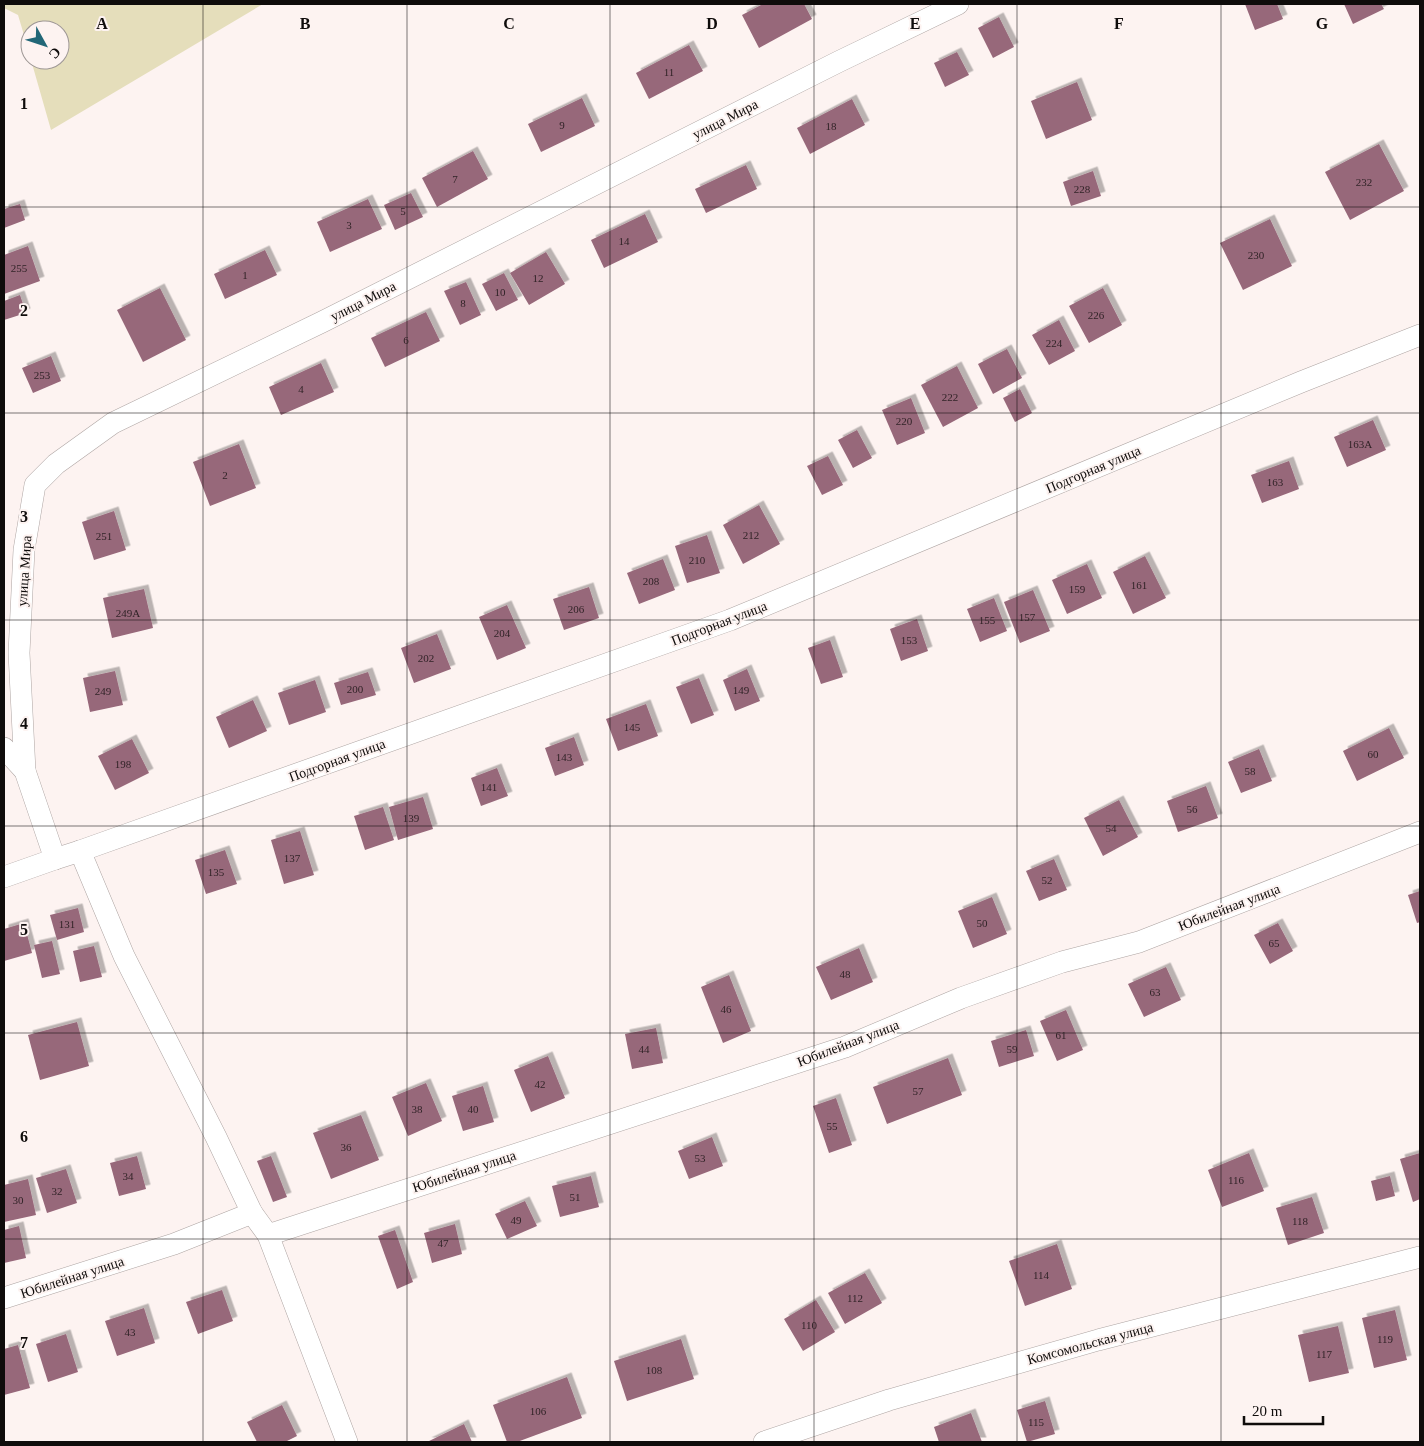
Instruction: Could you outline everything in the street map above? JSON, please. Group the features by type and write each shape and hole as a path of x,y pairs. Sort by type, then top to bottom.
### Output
{"street":[{"name":"улица Мира","path":"25,771 19,653 24,550 35,485 56,464 113,423 331,317 838,62 958,4"},
{"name":"Подгорная улица","path":"4,876 80,852 730,620 1282,390 1420,335"},
{"path":"4,748 25,771 55,859"},
{"name":"Юбилейная улица","path":"268,1235 845,1047 962,998 1062,962 1139,942 1420,832"},
{"path":"80,852 124,956 216,1137 252,1213 268,1235 347,1442"},
{"name":"Юбилейная улица","path":"4,1298 174,1244 252,1213"},
{"name":"Комсомольская улица","path":"764,1442 889,1400 1098,1340 1420,1257"}],"shaded area":[{"path":"4,4 263,4 51,130 34,70 70,70 70,20 20,20 20,22 18,15 4,8"}],"building":[{"path":"763,4 804,4 812,19 759,48 742,15"},
{"path":"1245,4 1277,4 1283,19 1255,30"},
{"path":"1344,4 1381,4 1384,9 1353,24"},
{"path":"999,17 1014,47 993,58 978,28"},
{"path":"689,45 703,71 649,99 636,73"},
{"path":"957,52 969,75 945,87 934,63"},
{"path":"1077,82 1092,120 1046,139 1031,101"},
{"path":"582,98 595,126 541,152 528,124"},
{"path":"852,99 865,125 810,154 797,128"},
{"path":"1379,144 1404,191 1350,220 1325,172"},
{"path":"473,151 488,179 437,207 422,178"},
{"path":"746,165 757,189 706,213 695,189"},
{"path":"1093,171 1101,196 1071,206 1063,182"},
{"path":"411,193 423,217 395,230 384,205"},
{"path":"368,199 382,229 330,252 317,222"},
{"path":"20,204 25,220 4,228 4,209"},
{"path":"645,214 658,242 604,268 591,240"},
{"path":"1270,219 1292,266 1243,290 1220,243"},
{"path":"28,246 40,281 4,294 4,255"},
{"path":"265,250 277,275 225,299 214,274"},
{"path":"546,252 565,284 529,305 510,273"},
{"path":"504,273 518,300 496,311 482,284"},
{"path":"466,282 481,315 460,325 444,291"},
{"path":"160,288 186,340 143,362 117,310"},
{"path":"1103,288 1122,325 1089,343 1069,306"},
{"path":"20,295 26,313 4,320 4,301"},
{"path":"426,312 440,341 385,367 371,338"},
{"path":"1059,320 1075,351 1049,365 1032,335"},
{"path":"1007,349 1022,378 993,394 978,364"},
{"path":"51,356 61,381 33,393 22,368"},
{"path":"321,363 334,392 281,415 269,387"},
{"path":"957,366 978,408 943,427 921,385"},
{"path":"1020,389 1032,413 1015,422 1003,398"},
{"path":"911,398 925,433 897,445 882,410"},
{"path":"1373,420 1386,450 1347,467 1334,437"},
{"path":"857,430 872,458 853,468 838,440"},
{"path":"239,444 256,488 210,506 193,462"},
{"path":"828,456 843,485 822,495 807,466"},
{"path":"1289,461 1299,489 1262,503 1251,475"},
{"path":"759,505 780,544 743,564 723,525"},
{"path":"114,511 126,550 94,560 82,522"},
{"path":"707,535 720,573 687,583 675,546"},
{"path":"1145,556 1166,598 1133,614 1113,572"},
{"path":"663,559 675,590 639,604 627,573"},
{"path":"1087,564 1102,598 1067,614 1052,580"},
{"path":"589,587 599,618 564,630 553,599"},
{"path":"144,589 153,628 112,638 103,598"},
{"path":"1033,590 1050,631 1020,643 1004,602"},
{"path":"994,598 1007,631 980,642 967,609"},
{"path":"507,605 526,648 497,660 479,617"},
{"path":"917,619 928,651 901,661 890,629"},
{"path":"437,634 451,669 414,683 401,648"},
{"path":"830,640 843,677 821,684 808,648"},
{"path":"747,669 760,701 735,711 723,680"},
{"path":"115,671 123,705 90,712 83,678"},
{"path":"368,672 376,695 341,705 334,683"},
{"path":"699,678 714,715 691,724 676,687"},
{"path":"315,680 326,712 289,725 278,693"},
{"path":"253,700 267,731 229,748 216,717"},
{"path":"646,704 658,736 618,751 606,719"},
{"path":"1389,728 1404,758 1357,781 1343,751"},
{"path":"574,737 584,765 555,776 545,748"},
{"path":"132,739 149,773 115,790 98,756"},
{"path":"1259,749 1272,781 1241,793 1228,762"},
{"path":"497,768 508,796 481,806 471,778"},
{"path":"1206,786 1218,818 1178,832 1167,801"},
{"path":"423,797 433,829 398,840 389,807"},
{"path":"1119,800 1138,837 1103,856 1084,818"},
{"path":"383,807 394,840 365,850 354,816"},
{"path":"300,831 314,875 284,884 271,840"},
{"path":"225,850 237,884 206,894 195,860"},
{"path":"1054,859 1067,890 1039,901 1026,871"},
{"path":"1420,891 1420,922 1417,923 1408,895"},
{"path":"992,897 1007,934 973,948 958,911"},
{"path":"78,908 84,932 57,940 50,915"},
{"path":"24,923 32,953 4,961 4,929"},
{"path":"1278,923 1293,951 1270,964 1254,935"},
{"path":"52,941 60,974 42,978 34,945"},
{"path":"94,946 102,977 80,982 73,951"},
{"path":"859,948 873,982 831,1000 816,967"},
{"path":"1166,967 1181,1000 1144,1017 1128,984"},
{"path":"729,975 751,1031 723,1043 701,987"},
{"path":"1066,1010 1083,1050 1057,1061 1040,1021"},
{"path":"77,1022 89,1066 40,1080 28,1035"},
{"path":"656,1028 663,1063 632,1069 625,1034"},
{"path":"1026,1030 1034,1056 999,1067 991,1041"},
{"path":"548,1056 565,1098 531,1112 514,1070"},
{"path":"948,1058 962,1095 887,1124 873,1087"},
{"path":"426,1083 442,1121 408,1136 392,1097"},
{"path":"483,1086 494,1122 463,1131 452,1096"},
{"path":"836,1098 852,1145 829,1153 813,1106"},
{"path":"361,1115 379,1160 331,1179 313,1133"},
{"path":"712,1137 723,1166 689,1179 678,1151"},
{"path":"1249,1153 1264,1191 1222,1207 1208,1170"},
{"path":"1420,1153 1420,1199 1413,1202 1400,1159"},
{"path":"137,1156 146,1189 119,1196 110,1163"},
{"path":"271,1156 287,1197 273,1202 257,1161"},
{"path":"66,1169 77,1203 47,1213 36,1178"},
{"path":"591,1176 599,1207 560,1217 552,1186"},
{"path":"1390,1176 1395,1196 1376,1201 1371,1181"},
{"path":"28,1179 36,1215 4,1222 4,1185"},
{"path":"1312,1197 1324,1233 1288,1245 1276,1208"},
{"path":"525,1201 537,1226 507,1239 495,1214"},
{"path":"455,1224 462,1254 432,1263 424,1233"},
{"path":"19,1226 26,1258 4,1263 4,1230"},
{"path":"395,1230 413,1282 397,1289 378,1236"},
{"path":"1057,1244 1072,1289 1025,1306 1009,1261"},
{"path":"865,1273 882,1303 845,1324 828,1293"},
{"path":"222,1290 233,1321 198,1334 186,1302"},
{"path":"816,1300 835,1332 803,1351 784,1319"},
{"path":"144,1308 155,1343 117,1356 105,1321"},
{"path":"1395,1310 1407,1360 1374,1368 1362,1318"},
{"path":"1338,1326 1349,1373 1309,1382 1298,1335"},
{"path":"66,1334 78,1372 48,1382 36,1344"},
{"path":"681,1339 694,1379 627,1401 614,1361"},
{"path":"18,1345 30,1388 4,1395 4,1349"},
{"path":"567,1377 582,1418 517,1442 507,1442 493,1405"},
{"path":"1045,1401 1055,1434 1027,1442 1017,1410"},
{"path":"282,1405 297,1436 285,1442 257,1442 247,1422"},
{"path":"971,1413 982,1442 939,1442 934,1427"},
{"path":"464,1424 472,1442 427,1442"}]}
